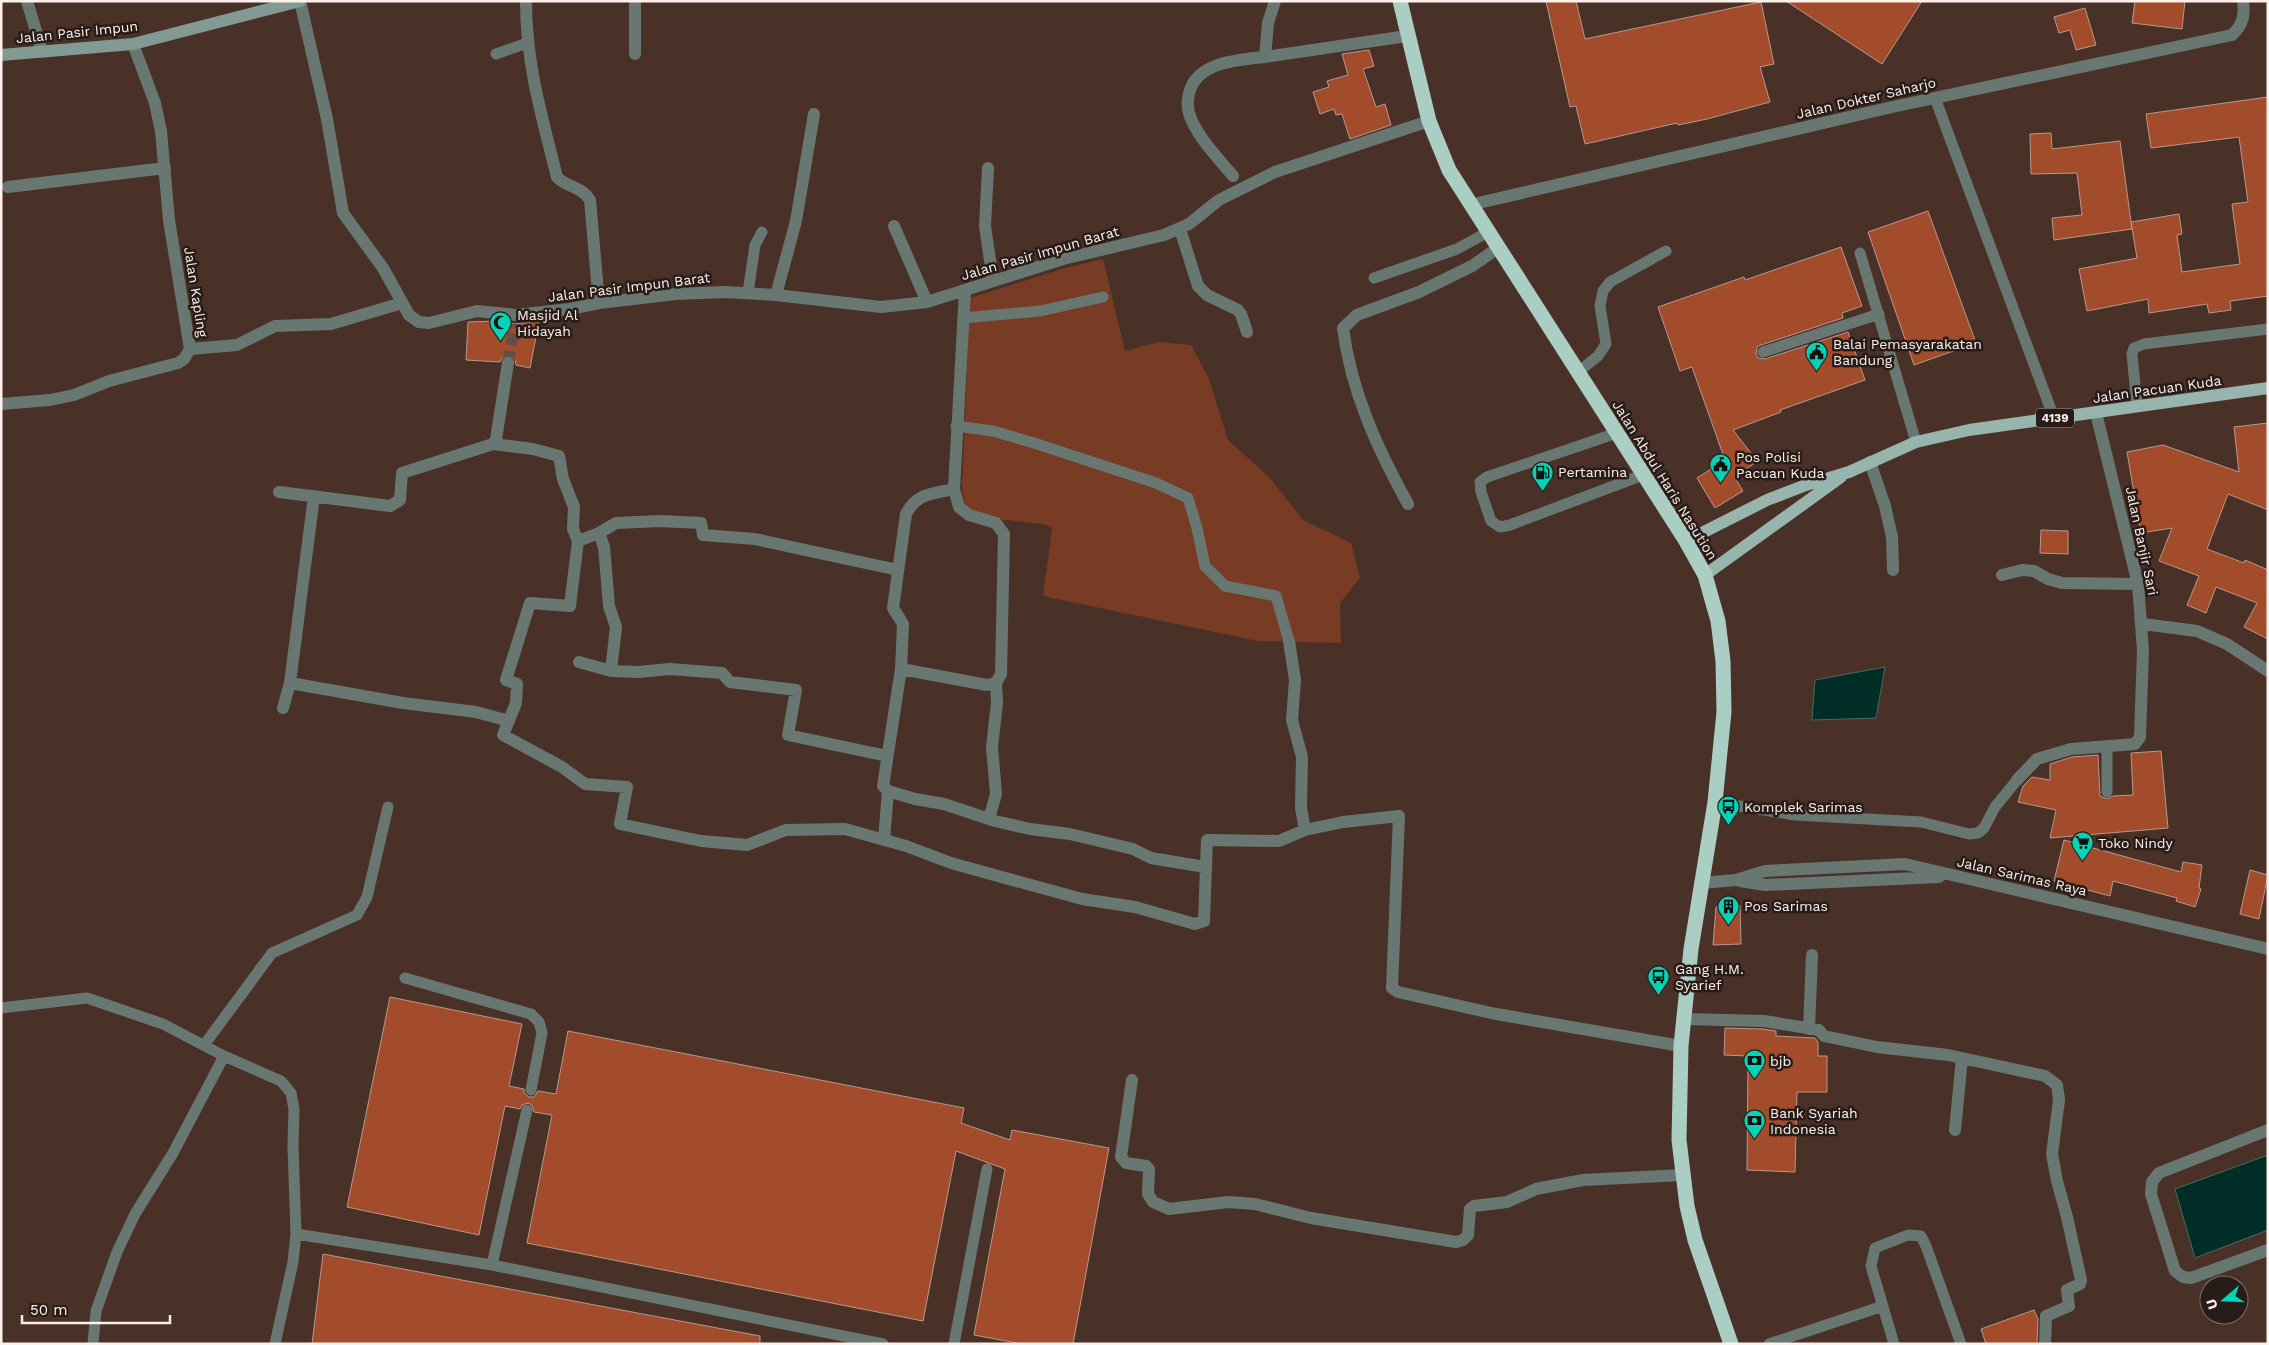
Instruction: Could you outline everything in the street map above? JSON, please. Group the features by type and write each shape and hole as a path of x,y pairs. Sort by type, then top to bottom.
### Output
{"highway":[{"name":"Jalan Abdul Haris Nasution","path":"1400,1 1429,121 1449,170 1686,541 1705,575 1718,621 1723,662 1724,712 1715,802 1691,949 1681,1046 1679,1140 1687,1206 1695,1240 1731,1344"}],"main road":[{"name":"Jalan Pacuan Kuda","path":"1686,541 1767,500 1806,484 1849,472 1916,442 1969,430 2268,388"},
{"name":"Jalan Pacuan Kuda","path":"1705,575 1849,472"}],"street":[{"path":"27,1 42,51"},
{"name":"Jalan Pasir Impun","path":"1,55 133,44 300,1"},
{"name":"Jalan Pasir Impun Barat","path":"300,1 323,101 343,213 383,268 409,315 420,322 429,323 477,312 516,320 599,303 676,294 748,293 881,307 927,302 1063,259 1164,235 1180,229 1219,200 1275,172 1429,121"},
{"path":"526,1 527,43 535,89 557,177 560,181 585,192 590,200 599,303"},
{"path":"635,1 635,54"},
{"path":"1265,57 1268,22 1275,1"},
{"name":"Jalan Dokter Saharjo","path":"1470,204 1935,98 2232,35 2239,29 2243,21 2243,1"},
{"path":"1233,176 1192,121 1187,108 1189,90 1197,77 1205,70 1230,61 1407,36"},
{"name":"Jalan Kapling","path":"1,404 50,400 74,394 109,381 178,363 184,359 190,349 169,220 166,168 161,131 155,103 133,44"},
{"path":"776,295 796,221 814,114"},
{"path":"8,187 166,168"},
{"path":"988,168 985,226 993,281"},
{"path":"894,226 927,302"},
{"path":"1180,229 1198,286 1207,295 1238,310 1242,314 1246,332"},
{"path":"1408,504 1391,473 1367,421 1347,360 1343,328 1358,315 1428,287 1472,266 1498,248"},
{"path":"964,290 954,489 959,506 969,515 996,523 1004,534 1001,674 996,683 997,703 992,747 996,794 989,819"},
{"path":"190,349 237,345 275,326 331,324 402,303"},
{"path":"493,444 496,439 508,363"},
{"name":"Jalan Banjir Sari","path":"2096,413 2138,584 2142,624 2140,737 2135,744 2107,746"},
{"path":"279,492 346,502 390,506 400,500 402,473 493,444 533,449 559,456 563,479 574,507 573,530 578,541 570,606 530,603 506,680 517,684 516,703 503,735 562,766 585,784 627,786 620,824 701,841 747,845 786,830 844,829 884,840 951,863 1082,899 1135,907 1195,924 1204,921 1205,867 1208,840 1279,841 1305,830 1342,822 1399,816 1392,988 1398,992 1496,1014 1681,1046"},
{"path":"1870,462 1886,506 1892,537 1893,570"},
{"path":"954,489 922,496 912,502 906,514 893,608 903,624 901,669 883,786 888,792 944,804 989,819 1030,829 1070,834 1133,849 1151,858 1205,867"},
{"path":"283,708 290,683 314,496"},
{"path":"578,541 600,533 616,523 634,521 701,523 703,535 755,539 898,570"},
{"path":"600,533 604,547 609,606 616,627 611,671"},
{"path":"2002,575 2022,570 2034,571 2048,579 2062,583 2138,584"},
{"path":"2142,624 2196,632 2227,644 2268,671"},
{"path":"1289,641 1294,680 1292,720 1302,756 1301,808 1305,830"},
{"path":"579,662 611,671 638,672 670,669 722,673 730,682 796,690 788,735 887,756"},
{"path":"901,669 987,685 996,683"},
{"path":"290,683 403,703 476,712 509,720"},
{"path":"2017,780 2037,760 2071,749 2107,746"},
{"path":"884,840 888,792"},
{"name":"Jalan Sarimas Raya","path":"1736,880 1765,871 1905,864 2268,949"},
{"path":"1701,883 1736,880 1765,885 1957,876"},
{"path":"1809,1029 1812,954"},
{"path":"1684,1019 1764,1021 1819,1030 1824,1036 1877,1047 1962,1058 2045,1076 2057,1085 2059,1100 2052,1154 2081,1280 2080,1284 2067,1290 2069,1306 2046,1316 2045,1344"},
{"path":"1955,1130 1962,1058"},
{"path":"1132,1080 1121,1157 1126,1163 1146,1166 1149,1169 1148,1194 1153,1202 1169,1209 1228,1202 1255,1204 1311,1218 1456,1242 1463,1240 1468,1235 1470,1209 1474,1206 1507,1202 1536,1189 1583,1180 1683,1175"},
{"path":"2268,1130 2159,1172 2152,1182 2151,1194 2175,1271 2183,1276 2198,1276 2268,1250"}],"lane":[{"path":"496,54 527,43"},
{"path":"1935,98 2054,418"},
{"path":"748,293 755,245 762,232"},
{"path":"1374,278 1457,249 1488,232"},
{"path":"1578,372 1598,356 1606,344 1600,306 1602,291 1610,282 1666,251"},
{"path":"1860,253 1916,442"},
{"path":"962,318 1040,311 1103,297"},
{"path":"1763,352 1879,314"},
{"path":"2137,406 2132,354 2134,348 2144,344 2268,329"},
{"path":"956,426 993,432 1034,442 1156,483 1188,498 1205,566 1225,586 1276,596 1289,641"},
{"path":"1617,433 1487,477 1480,482 1481,492 1491,521 1500,527 1510,525 1643,475"},
{"path":"2107,746 2107,792"},
{"path":"1715,802 1795,815 1921,822 1969,834 1978,833 1984,828 1995,807 2017,780"},
{"path":"204,1044 272,953 357,915 367,897 388,807"},
{"path":"405,978 531,1014 539,1022 542,1033 531,1090"},
{"path":"1,1008 36,1002 87,998 162,1024 224,1056 281,1081 291,1093 294,1109 293,1146 296,1234 293,1262 275,1344"},
{"path":"92,1344 96,1310 117,1252 136,1214 173,1153 224,1056"},
{"path":"492,1265 527,1110"},
{"path":"954,1344 987,1169"},
{"path":"296,1234 492,1265 883,1344"},
{"path":"1894,1344 1871,1266 1875,1248 1908,1235 1921,1236 1926,1246 1961,1344"},
{"path":"1769,1344 1882,1306"}],"shaded area":[{"path":"1103,259 1125,351 1159,342 1191,345 1209,379 1228,440 1270,478 1303,520 1351,543 1360,578 1340,603 1341,643 1258,641 1043,596 1052,528 1043,524 971,516 964,502 962,487 970,298 1062,269"}],"water":[{"path":"1885,667 1876,718 1812,720 1815,680"},
{"path":"2268,1155 2268,1230 2195,1258 2175,1189"}],"building":[{"path":"1546,1 1576,1 1585,39 1761,2 1774,64 1760,67 1770,102 1707,119 1678,125 1677,123 1585,144 1576,106 1570,107"},
{"path":"1786,1 1922,1 1882,64"},
{"path":"2135,1 2185,1 2182,29 2132,23"},
{"path":"2085,8 2096,45 2076,50 2070,30 2059,33 2054,17"},
{"path":"1369,50 1374,66 1363,69 1376,107 1385,104 1391,125 1350,139 1342,114 1336,115 1334,109 1320,114 1313,92 1329,87 1327,81 1348,75 1342,54"},
{"path":"2268,97 2268,296 2230,301 2231,310 2209,313 2207,304 2149,313 2148,299 2087,311 2079,269 2137,258 2131,222 2179,214 2182,234 2177,235 2182,272 2240,264 2232,204 2248,202 2239,137 2151,148 2146,114"},
{"path":"2051,133 2052,149 2120,141 2132,229 2054,240 2052,218 2082,215 2077,173 2031,174 2030,134"},
{"path":"1928,211 1976,343 1914,365 1868,232"},
{"path":"1841,247 1862,306 1842,313 1843,318 1761,345 1757,347 1756,354 1758,358 1765,359 1848,332 1865,380 1780,410 1781,412 1733,430 1757,461 1735,478 1743,491 1715,508 1697,478 1725,460 1692,367 1680,371 1658,307 1744,277 1745,280"},
{"name":"Masjid Al Hidayah","path":"496,321 515,324 539,321 530,368 516,365 515,360 509,355 502,358 500,362 466,360 468,322"},
{"path":"2268,423 2268,510 2228,494 2207,549 2244,563 2245,560 2268,570 2268,639 2244,627 2257,603 2216,587 2206,613 2187,605 2199,576 2159,561 2172,528 2141,533 2127,452 2163,445 2239,472 2234,427"},
{"path":"2041,530 2068,531 2068,554 2040,553"},
{"path":"2161,751 2168,828 2050,838 2056,810 2018,802 2023,786 2032,777 2050,780 2050,764 2072,757 2098,755 2100,796 2107,799 2113,796 2133,795 2131,753"},
{"path":"2064,840 2181,872 2183,862 2202,865 2199,888 2201,889 2195,907 2176,901 2177,898 2113,881 2110,896 2054,881"},
{"path":"2250,870 2268,875 2259,919 2240,914"},
{"name":"Pos Sarimas","path":"1740,905 1741,944 1713,945 1716,907"},
{"path":"390,997 522,1024 509,1086 524,1089 524,1093 529,1097 534,1097 538,1091 556,1094 568,1031 964,1108 961,1123 1010,1140 1012,1130 1109,1148 1073,1344 1022,1344 974,1335 1005,1169 956,1151 923,1321 527,1243 552,1115 534,1112 532,1105 528,1103 522,1105 520,1109 505,1106 479,1235 347,1207"},
{"path":"1725,1028 1763,1029 1776,1031 1776,1036 1815,1038 1818,1042 1818,1056 1827,1056 1827,1092 1797,1092 1795,1172 1747,1170 1748,1056 1724,1055"},
{"path":"323,1254 760,1336 760,1344 312,1344"},
{"path":"2034,1310 2038,1319 2037,1344 1986,1344 1981,1329"}],"tunnel":[{"path":"508,363 515,324"}],"place":[{"name":"Masjid Al Hidayah","path":"501,342"},
{"name":"Balai Pemasyarakatan Bandung","path":"1817,371"},
{"name":"Pos Polisi Pacuan Kuda","path":"1720,484"},
{"name":"Pertamina","path":"1542,491"},
{"name":"Komplek Sarimas","path":"1728,826"},
{"name":"Toko Nindy","path":"2082,862"},
{"name":"Pos Sarimas","path":"1728,925"},
{"name":"Gang H.M. Syarief","path":"1659,996"},
{"name":"bjb","path":"1754,1080"},
{"name":"Bank Syariah Indonesia","path":"1754,1140"}]}
